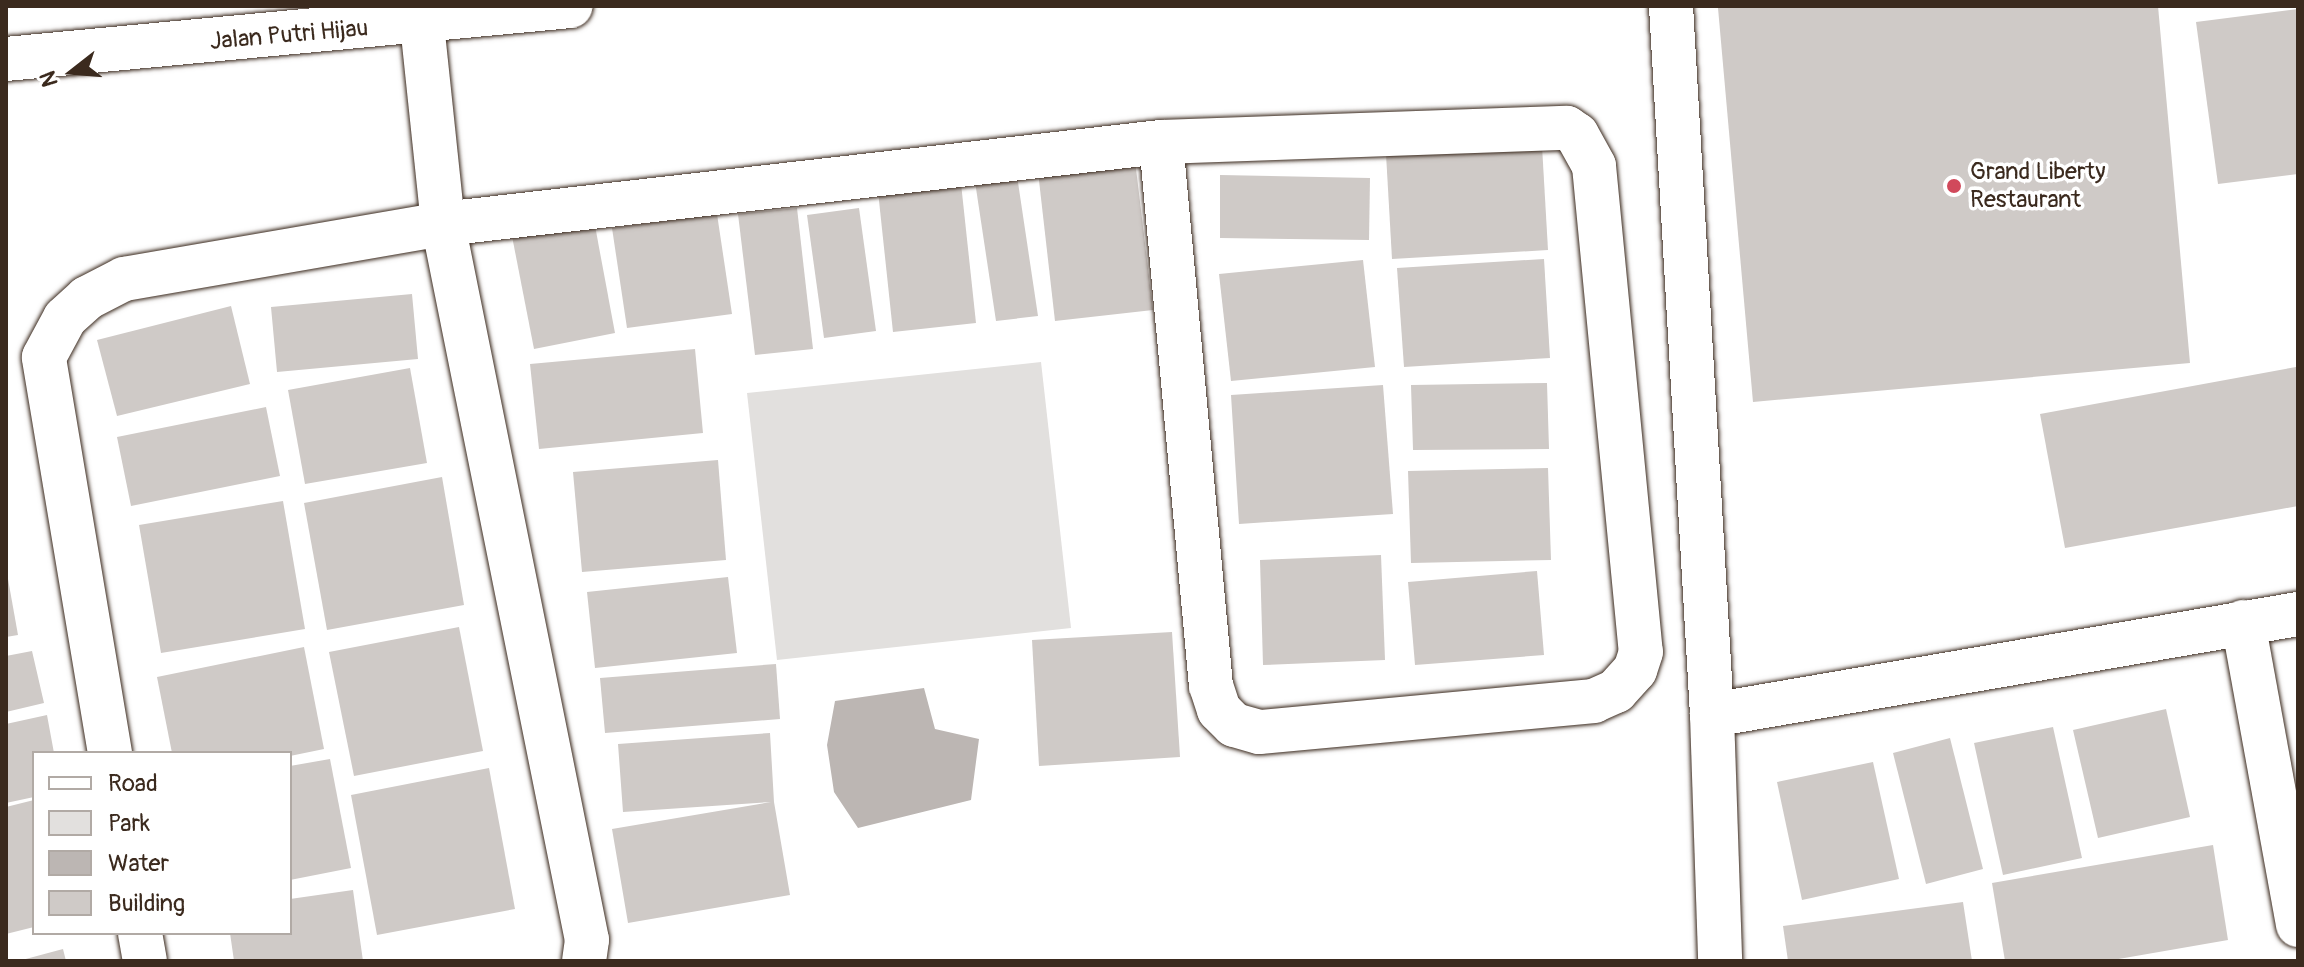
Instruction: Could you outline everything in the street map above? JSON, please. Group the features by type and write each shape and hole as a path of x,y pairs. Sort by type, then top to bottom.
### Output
{"street":[{"name":"Jalan Putri Hijau","path":"6,59 422,24 571,6"},
{"path":"1671,6 1712,715 1720,961"},
{"path":"422,24 443,224 587,940 584,961"},
{"path":"110,751 44,357 65,318 87,298 124,279 443,224 1161,142 1567,128 1577,135 1594,166 1641,652 1635,670 1616,691 1594,701 1259,732 1234,725 1219,710 1211,686 1161,142"},
{"path":"1712,715 2298,614"},
{"path":"2243,622 2298,925"},
{"path":"140,935 145,961"}],"green space":[{"path":"1041,362 1071,628 777,660 747,393"}],"water":[{"path":"924,688 935,729 979,739 971,800 858,828 834,792 827,745 835,701"}],"building":[{"name":"Grand Liberty Restaurant","path":"2158,6 2190,363 1753,402 1718,8"},
{"path":"2298,9 2298,174 2218,184 2196,22"},
{"path":"1542,146 1548,250 1392,259 1386,154"},
{"path":"1134,152 1153,310 1055,321 1037,163"},
{"path":"1016,169 1038,316 996,321 974,175"},
{"path":"960,174 976,323 893,332 877,182"},
{"path":"1220,175 1370,178 1369,240 1220,238"},
{"path":"797,208 813,349 755,355 738,214"},
{"path":"859,208 876,331 824,338 807,215"},
{"path":"717,214 732,314 627,328 612,228"},
{"path":"593,215 615,333 534,349 511,231"},
{"path":"1544,259 1550,358 1404,367 1397,268"},
{"path":"1363,260 1375,367 1231,381 1219,274"},
{"path":"412,294 418,359 277,372 271,307"},
{"path":"231,306 250,384 117,416 97,340"},
{"path":"695,349 703,433 539,449 530,364"},
{"path":"2296,367 2298,506 2065,548 2040,414"},
{"path":"410,368 427,463 305,484 288,390"},
{"path":"1547,383 1549,449 1413,450 1411,385"},
{"path":"1383,385 1393,514 1239,524 1231,395"},
{"path":"266,407 280,476 131,506 117,437"},
{"path":"718,460 726,560 582,572 573,472"},
{"path":"1548,468 1551,560 1411,563 1408,471"},
{"path":"442,477 464,605 327,630 304,503"},
{"path":"283,501 305,629 161,653 139,525"},
{"path":"1381,555 1385,660 1263,665 1260,560"},
{"path":"1537,571 1544,655 1415,665 1408,582"},
{"path":"728,577 737,653 595,668 587,592"},
{"path":"6,580 18,635 6,637"},
{"path":"459,627 483,751 354,776 329,652"},
{"path":"1172,632 1180,757 1039,766 1032,640"},
{"path":"304,647 324,749 292,756 292,751 172,751 157,677"},
{"path":"32,651 44,703 6,712 6,656"},
{"path":"776,664 780,719 605,733 600,678"},
{"path":"2166,709 2190,817 2098,838 2073,730"},
{"path":"47,715 54,751 32,751 32,797 6,803 6,724"},
{"path":"2053,727 2082,858 2003,875 1974,743"},
{"path":"770,733 774,802 790,895 628,923 612,829 771,802 623,812 618,744"},
{"path":"1950,738 1983,869 1926,884 1893,753"},
{"path":"330,759 351,868 292,880 292,766"},
{"path":"1873,762 1899,879 1802,900 1777,782"},
{"path":"489,768 515,909 377,935 351,795"},
{"path":"32,800 32,928 6,934 6,807"},
{"path":"2213,845 2228,940 2107,961 2005,961 1992,883"},
{"path":"353,890 363,961 234,961 230,935 292,935 292,899"},
{"path":"1963,902 1972,961 1788,961 1783,926"},
{"path":"63,949 66,961 22,961 22,960"}],"place":[{"name":"Grand Liberty Restaurant","path":"1954,186"}]}
